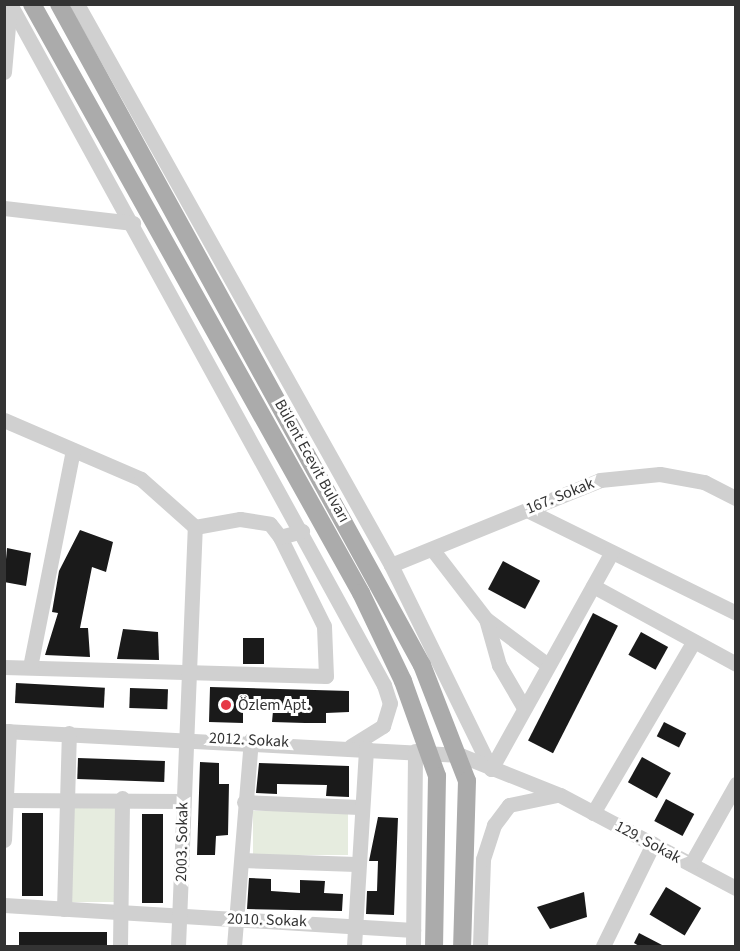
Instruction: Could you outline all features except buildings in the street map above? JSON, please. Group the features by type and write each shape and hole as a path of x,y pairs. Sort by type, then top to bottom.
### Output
{"main road":[{"name":"Bülent Ecevit Bulvarı","path":"32,4 361,592 423,752 439,819 434,946"},
{"name":"Bülent Ecevit Bulvarı","path":"59,4 376,578 460,755 467,781 475,859 462,946"}],"street":[{"path":"5,68 10,4"},
{"path":"10,4 302,531 390,703 383,726 358,746 359,807 354,946"},
{"path":"77,4 390,565 491,769"},
{"path":"4,208 133,223"},
{"path":"4,420 141,479 195,527 250,519 270,524 280,537 324,626 326,676 4,667"},
{"path":"30,667 73,450"},
{"name":"167. Sokak","path":"390,565 600,480 660,474 704,482 735,498"},
{"path":"528,510 735,613"},
{"name":"2003. Sokak","path":"178,946 185,671 195,527"},
{"path":"280,537 302,531"},
{"path":"432,549 486,619 545,663"},
{"path":"491,769 545,663 612,552"},
{"path":"593,586 735,664"},
{"path":"486,619 499,665 523,706"},
{"path":"593,813 694,641"},
{"path":"4,840 7,731"},
{"name":"2012. Sokak","path":"7,731 251,740 460,755 560,795"},
{"path":"64,909 69,733"},
{"path":"234,946 242,860 244,802 251,740"},
{"path":"413,946 423,752"},
{"path":"691,864 735,784"},
{"path":"480,946 475,859 508,805 560,795"},
{"name":"129. Sokak","path":"560,795 735,888"},
{"path":"6,800 123,798 182,801"},
{"path":"120,946 123,798"},
{"path":"244,802 359,807"},
{"path":"603,946 653,844"},
{"path":"242,860 356,864"},
{"name":"2010. Sokak","path":"4,905 236,919 354,922 413,930"}],"shaded area":[{"path":"72,806 116,806 116,902 72,902"},
{"path":"253,811 348,811 348,855 253,855"}],"place":[{"name":"Özlem Apt.","path":"226,705"}]}
